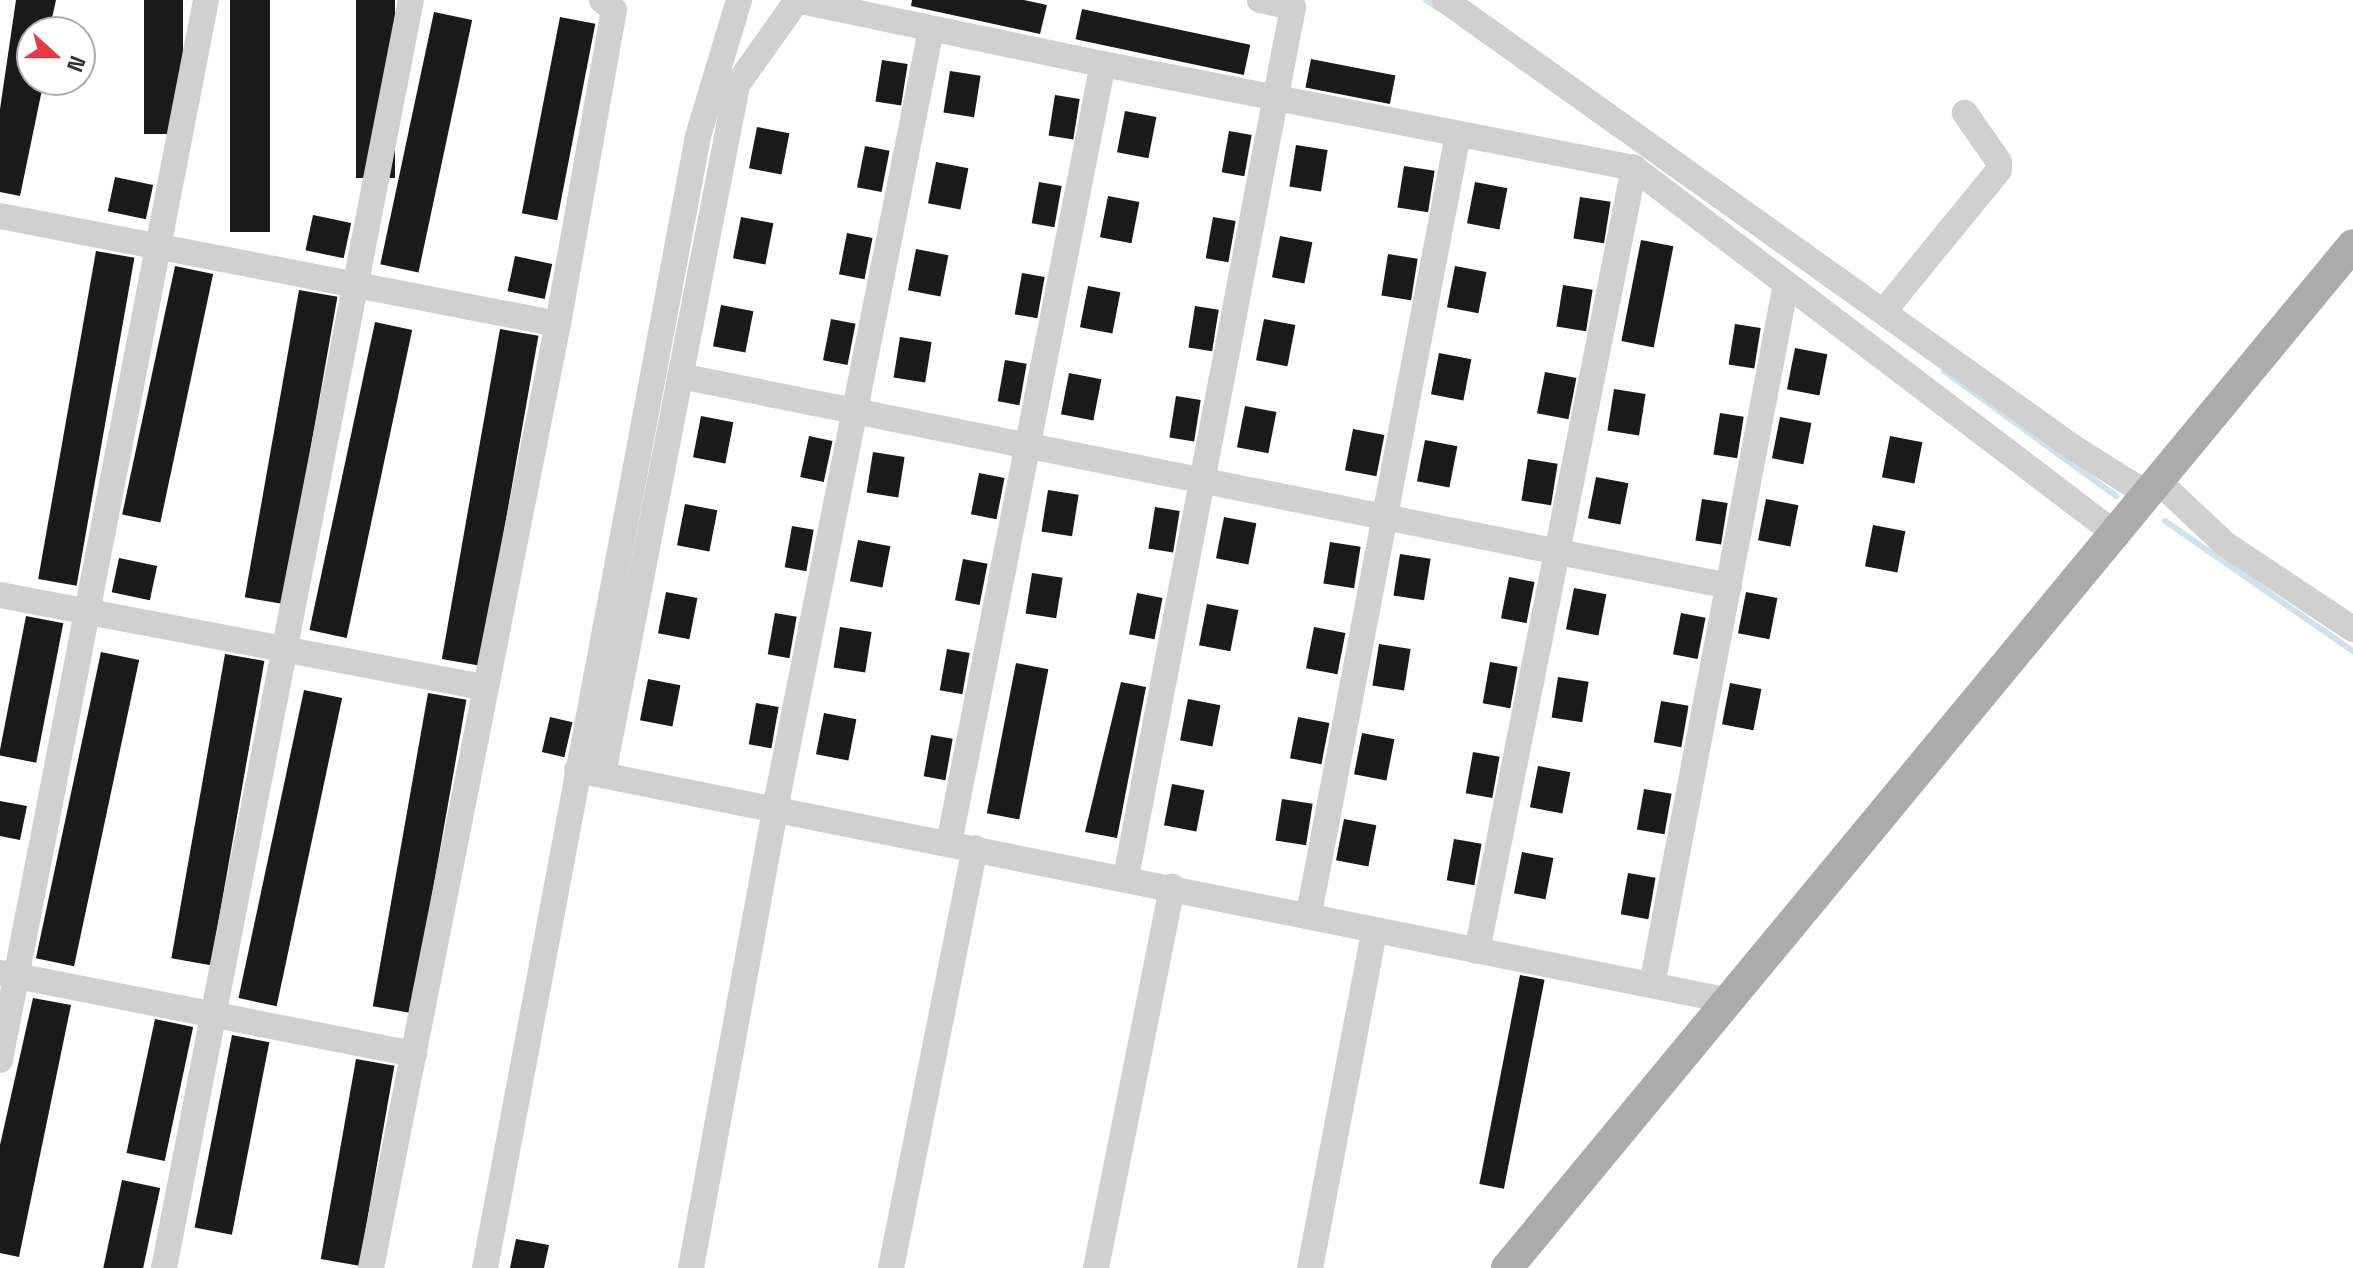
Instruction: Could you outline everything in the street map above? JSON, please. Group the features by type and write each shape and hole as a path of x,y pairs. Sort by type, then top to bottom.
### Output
{"main road":[{"path":"1507,1268 2117,535 2152,487 2353,245"}],"street":[{"path":"0,1060 8,974 160,247 206,0"},
{"path":"164,1268 358,286 411,0"},
{"path":"371,1268 558,324 614,10 602,0"},
{"path":"590,772 698,136 739,0"},
{"path":"1126,877 1293,7 1260,0"},
{"path":"485,1268 590,772 680,376 737,85 796,2 1634,168 2117,535"},
{"path":"1460,5 1884,311 2152,487 2225,544 2353,629"},
{"path":"691,1268 775,809 931,30"},
{"path":"891,1268 1028,445 1103,64"},
{"path":"1884,311 1999,170 1999,162 1965,113"},
{"path":"1309,913 1458,134"},
{"path":"1477,951 1634,168"},
{"path":"0,216 558,324"},
{"path":"1652,985 1786,284"},
{"path":"680,376 1729,586"},
{"path":"0,595 484,687"},
{"path":"590,772 1362,923 1374,931 1730,1001"},
{"path":"1096,1268 1172,886"},
{"path":"1310,1268 1374,931"},
{"path":"8,974 414,1054"}],"building":[{"path":"16,0 56,0 52,16 16,16 16,96 41,96 20,196 0,192 0,109"},
{"path":"144,0 183,0 183,134 144,134"},
{"path":"230,0 270,0 270,232 230,232"},
{"path":"356,0 395,0 395,178 356,178"},
{"path":"912,0 1024,0 1047,5 1040,34 911,6"},
{"path":"1082,9 1250,45 1244,75 1076,39"},
{"path":"434,12 472,20 419,272 380,264"},
{"path":"560,17 595,24 557,220 522,213"},
{"path":"1311,59 1395,75 1390,104 1305,87"},
{"path":"882,60 908,64 901,106 875,101"},
{"path":"950,71 981,76 974,117 943,112"},
{"path":"1055,95 1080,99 1073,139 1049,135"},
{"path":"1125,111 1156,117 1148,158 1117,152"},
{"path":"757,127 789,133 781,175 749,168"},
{"path":"1229,131 1252,135 1244,176 1222,172"},
{"path":"1296,145 1328,150 1321,191 1289,186"},
{"path":"865,146 890,151 882,192 857,187"},
{"path":"936,162 968,168 960,210 928,203"},
{"path":"1404,166 1435,171 1428,212 1397,207"},
{"path":"115,177 153,185 146,219 108,211"},
{"path":"1039,182 1062,186 1054,227 1032,223"},
{"path":"1475,182 1507,188 1499,230 1467,223"},
{"path":"1108,196 1139,202 1131,243 1100,237"},
{"path":"1580,197 1611,202 1604,243 1573,238"},
{"path":"313,215 351,223 344,258 306,250"},
{"path":"741,217 773,223 765,265 733,258"},
{"path":"1213,217 1236,221 1228,262 1206,258"},
{"path":"847,233 873,238 865,279 839,274"},
{"path":"1280,236 1312,242 1304,284 1272,277"},
{"path":"1641,240 1673,246 1654,347 1621,341"},
{"path":"916,249 948,255 940,297 908,290"},
{"path":"96,251 134,258 77,586 38,579"},
{"path":"1388,254 1418,259 1411,300 1381,295"},
{"path":"515,256 552,264 545,299 508,291"},
{"path":"175,266 213,274 160,523 122,514"},
{"path":"1455,266 1486,272 1478,313 1447,307"},
{"path":"1022,273 1045,277 1037,318 1015,314"},
{"path":"1563,285 1593,290 1586,331 1556,326"},
{"path":"1088,286 1120,292 1112,334 1080,327"},
{"path":"299,290 337,297 283,604 245,597"},
{"path":"721,305 753,311 745,353 713,346"},
{"path":"1195,306 1219,310 1212,351 1188,347"},
{"path":"831,319 856,324 848,365 823,360"},
{"path":"1264,319 1295,325 1287,366 1256,360"},
{"path":"375,322 412,330 347,638 310,630"},
{"path":"1735,324 1761,328 1754,369 1729,364"},
{"path":"500,329 538,336 480,666 442,659"},
{"path":"900,337 932,342 925,383 894,377"},
{"path":"1795,348 1827,354 1819,396 1787,389"},
{"path":"1439,353 1471,359 1463,401 1431,394"},
{"path":"1005,360 1027,364 1019,405 998,401"},
{"path":"1545,372 1576,378 1568,419 1537,413"},
{"path":"1069,373 1101,379 1093,421 1061,414"},
{"path":"1614,389 1646,394 1639,435 1607,430"},
{"path":"1176,396 1201,400 1194,441 1169,437"},
{"path":"1245,406 1276,412 1268,453 1237,447"},
{"path":"1720,413 1744,417 1737,458 1713,454"},
{"path":"701,416 733,422 725,464 693,457"},
{"path":"1780,417 1811,423 1803,464 1772,458"},
{"path":"1353,429 1384,435 1376,476 1345,470"},
{"path":"809,436 832,441 824,482 800,477"},
{"path":"1890,436 1922,442 1914,484 1882,477"},
{"path":"1425,440 1457,446 1449,488 1417,481"},
{"path":"873,452 905,457 898,498 867,492"},
{"path":"1528,459 1558,464 1551,505 1521,500"},
{"path":"979,473 1005,478 997,519 971,514"},
{"path":"1596,477 1628,483 1620,525 1588,518"},
{"path":"1048,490 1079,495 1072,536 1041,531"},
{"path":"1702,499 1728,503 1721,545 1695,540"},
{"path":"1766,499 1798,505 1790,547 1758,540"},
{"path":"685,504 717,510 709,552 677,545"},
{"path":"1155,507 1180,511 1173,552 1148,548"},
{"path":"1224,517 1256,523 1248,565 1216,558"},
{"path":"1873,525 1905,531 1897,573 1865,566"},
{"path":"792,526 814,530 806,571 785,567"},
{"path":"858,540 890,546 882,588 850,581"},
{"path":"1330,542 1361,547 1354,588 1323,583"},
{"path":"1400,554 1431,559 1424,600 1393,595"},
{"path":"119,558 157,566 150,600 112,592"},
{"path":"963,559 988,564 980,605 955,600"},
{"path":"1032,573 1063,578 1056,618 1026,613"},
{"path":"1509,577 1535,582 1527,623 1501,618"},
{"path":"1574,588 1606,594 1598,636 1566,629"},
{"path":"666,592 697,598 689,639 658,633"},
{"path":"1746,592 1777,598 1769,639 1738,633"},
{"path":"1137,593 1163,598 1155,639 1129,634"},
{"path":"1207,604 1238,610 1230,651 1199,645"},
{"path":"775,613 797,617 789,658 768,654"},
{"path":"1681,613 1706,618 1698,659 1673,654"},
{"path":"26,616 63,623 36,763 0,756"},
{"path":"840,627 872,632 865,673 834,667"},
{"path":"1314,627 1345,633 1337,674 1306,668"},
{"path":"1379,644 1411,649 1404,690 1372,685"},
{"path":"947,649 970,653 962,694 940,690"},
{"path":"101,652 139,660 74,966 36,958"},
{"path":"225,654 264,661 211,965 171,958"},
{"path":"1490,662 1518,667 1510,708 1483,703"},
{"path":"1016,663 1048,669 1019,819 987,813"},
{"path":"1558,677 1589,682 1582,722 1552,717"},
{"path":"648,679 680,685 672,727 640,720"},
{"path":"1121,682 1146,687 1117,838 1085,832"},
{"path":"1730,683 1761,689 1753,730 1722,724"},
{"path":"304,690 342,698 277,1006 239,998"},
{"path":"428,693 466,700 411,1013 373,1006"},
{"path":"1188,699 1220,705 1212,747 1180,740"},
{"path":"1661,701 1689,706 1681,747 1654,742"},
{"path":"756,703 779,707 771,748 749,744"},
{"path":"824,713 856,719 848,761 816,754"},
{"path":"550,717 572,722 564,757 542,752"},
{"path":"1298,717 1329,723 1321,764 1290,758"},
{"path":"1362,733 1394,739 1386,781 1354,774"},
{"path":"931,735 953,739 945,780 924,776"},
{"path":"1473,752 1500,757 1492,798 1466,793"},
{"path":"1538,766 1570,772 1562,814 1530,807"},
{"path":"1172,784 1204,790 1196,832 1164,825"},
{"path":"1644,789 1672,794 1664,834 1637,829"},
{"path":"1282,799 1313,804 1306,845 1275,840"},
{"path":"0,801 27,806 20,840 0,836"},
{"path":"1344,819 1376,825 1368,867 1336,860"},
{"path":"1454,839 1482,844 1474,885 1447,880"},
{"path":"1522,852 1553,858 1545,899 1514,893"},
{"path":"1628,873 1656,878 1648,919 1621,914"},
{"path":"1520,975 1545,980 1504,1189 1479,1184"},
{"path":"33,998 71,1005 19,1257 0,1253 0,1145"},
{"path":"155,1019 193,1027 165,1161 127,1153"},
{"path":"232,1035 269,1042 232,1235 195,1227"},
{"path":"356,1059 394,1066 359,1266 321,1259"},
{"path":"122,1180 160,1188 143,1268 103,1268"},
{"path":"516,1239 549,1245 544,1268 510,1268"}],"waterway":[{"path":"1426,0 1438,8"},
{"path":"1944,371 2116,496"},
{"path":"2165,521 2353,651"}]}
